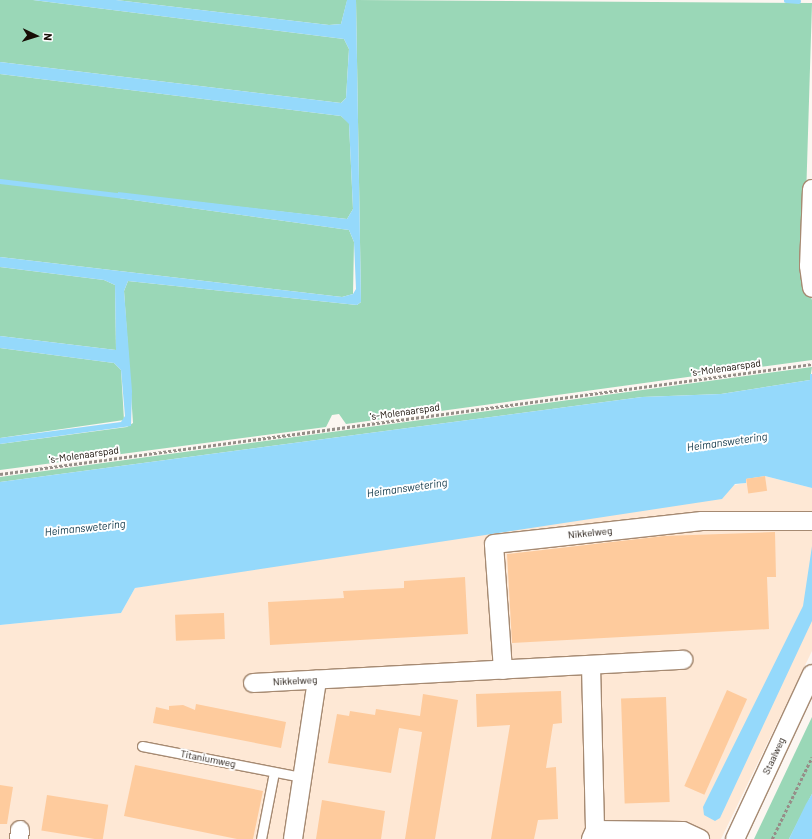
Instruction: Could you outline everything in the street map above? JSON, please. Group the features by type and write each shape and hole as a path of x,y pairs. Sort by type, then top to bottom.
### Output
{"street":[{"path":"812,189 809,266 812,288"},
{"name":"Nikkelweg","path":"503,670 494,544 702,521 812,522"},
{"name":"Nikkelweg","path":"254,683 683,660"},
{"path":"591,665 593,834 683,831 700,839"},
{"name":"Staalweg","path":"735,839 812,674"},
{"path":"293,839 317,680"}],"lane":[{"name":"Titaniumweg","path":"142,746 302,777"},
{"path":"262,839 274,772"}],"path":[{"name":"'s-Molenaarspad","path":"0,474 812,364"},
{"path":"772,839 812,757"}],"shaded area":[{"path":"765,476 812,488 812,651 721,839 0,839 0,625 121,613 135,588 746,483 746,479"}],"green space":[{"path":"0,0 33,0 344,39 349,49 346,98 341,103 0,62"},
{"path":"116,0 347,1 341,24 329,25"},
{"path":"356,0 812,3 805,231 807,285 812,300 812,360 346,424 339,414 332,415 326,427 0,470 0,444 127,427 133,423 124,291 128,281 357,305 361,302"},
{"path":"0,74 341,116 349,123 353,209 347,219 118,193 119,198 349,230 354,242 353,294 342,297 0,257"},
{"path":"0,267 104,280 115,285 116,350 0,336"},
{"path":"0,348 114,363 121,370 124,420 0,438"},
{"path":"812,367 810,380 721,394 642,397 0,482 0,477"},
{"path":"812,717 812,794 789,839 754,839"}],"water":[{"path":"33,0 116,0 329,25 341,24 347,0 356,0 361,302 357,305 128,281 124,291 132,391 131,426 0,444 0,438 121,422 125,416 121,370 114,363 0,348 0,336 116,350 115,285 104,280 0,267 0,257 342,297 353,294 356,289 354,242 349,230 118,198 118,192 347,219 353,209 349,124 341,116 0,74 0,62 341,103 346,98 349,49 344,39"},
{"name":"Heimanswetering","path":"810,374 812,374 812,488 765,476 746,479 746,483 735,484 722,499 135,588 121,613 0,625 0,482 642,397 721,394 810,380"},
{"path":"812,546 812,621 720,818 715,821 704,815 703,807 803,606"},
{"path":"812,794 812,839 789,839 806,804"}],"building":[{"path":"765,476 767,491 748,493 746,479"},
{"path":"775,532 776,577 767,577 769,629 512,643 507,554 664,536"},
{"path":"465,577 468,634 270,645 268,602 344,598 343,591 404,588 404,581"},
{"path":"224,613 225,639 176,641 175,615"},
{"path":"727,690 747,699 704,795 684,786"},
{"path":"561,691 562,723 553,724 546,768 556,767 558,819 538,820 534,839 491,839 510,725 477,727 476,694"},
{"path":"423,694 458,700 435,839 405,839 422,732 399,728 391,773 328,763 337,714 349,716 350,711 375,715 376,709 420,716"},
{"path":"666,697 670,802 625,804 621,699"},
{"path":"196,704 286,722 281,748 153,723 156,707 169,710 169,706 183,705 195,710"},
{"path":"135,765 263,791 253,839 237,839 124,816"},
{"path":"0,785 13,787 7,824 0,824"},
{"path":"47,795 108,805 103,839 41,831"},
{"path":"322,800 385,811 381,839 316,839"}],"waterway":[{"path":"786,0 798,1"},
{"path":"0,181 118,195"}]}
